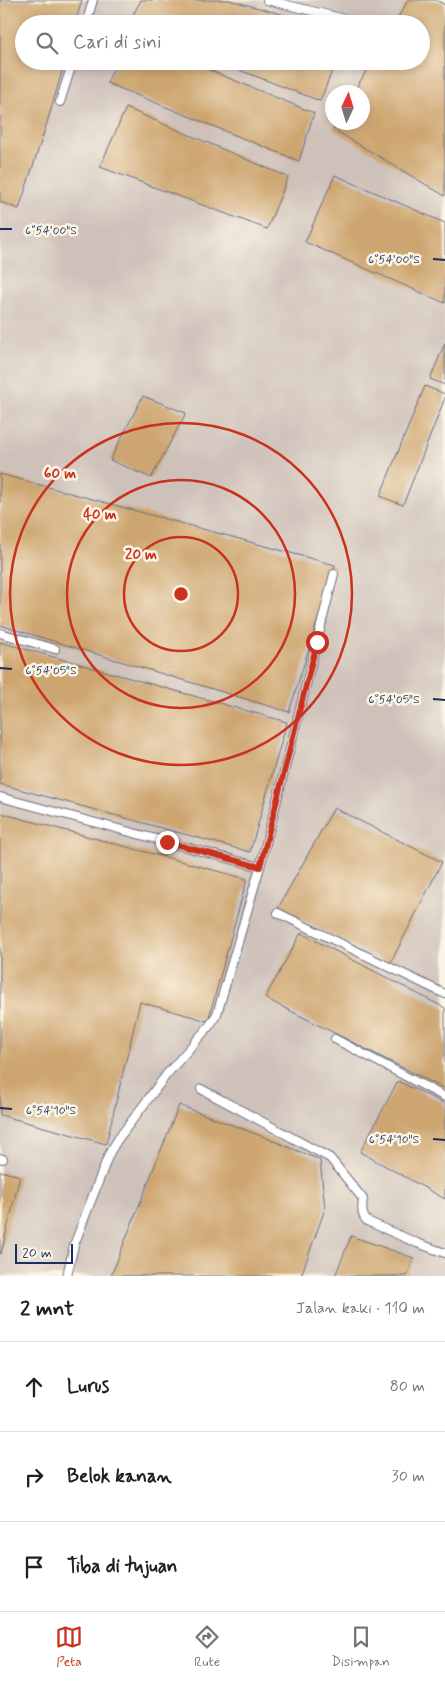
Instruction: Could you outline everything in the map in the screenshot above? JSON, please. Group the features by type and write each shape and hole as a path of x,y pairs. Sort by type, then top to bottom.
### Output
{"lane":[{"path":"89,15 93,0"},
{"path":"267,0 328,15"},
{"path":"60,102 70,70"},
{"path":"67,1276 74,1245 109,1154 118,1139 167,1074 210,1025 217,1014 260,867 334,574"},
{"path":"0,634 55,649"},
{"path":"0,796 260,867"},
{"path":"278,914 445,994"},
{"path":"335,1040 445,1097"},
{"path":"201,1089 330,1158 363,1199 362,1211 367,1221 416,1243 445,1252"}],"shaded area":[{"path":"0,0 445,0 445,1276 0,1276"}],"building":[{"path":"0,0 82,0 78,15 15,15 15,70 62,70 19,209 0,202"},
{"path":"141,0 229,0 285,15 133,15"},
{"path":"408,0 436,0 445,5 445,196 335,130 370,130 370,85 358,85 367,70 430,70 430,15 399,15"},
{"path":"113,70 209,70 314,113 299,161 107,83"},
{"path":"239,70 332,70 320,101"},
{"path":"126,108 288,177 267,229 100,167"},
{"path":"335,175 445,223 445,303 305,242"},
{"path":"445,343 445,385 430,379"},
{"path":"425,386 445,394 445,398 403,505 380,496"},
{"path":"143,396 186,413 151,478 110,460"},
{"path":"0,474 335,565 289,712 0,625"},
{"path":"0,642 287,722 250,852 0,784"},
{"path":"334,808 442,862 390,964 278,908"},
{"path":"0,813 247,879 208,1021 140,1002 106,1144 0,1115"},
{"path":"301,933 445,1008 445,1089 265,998"},
{"path":"398,1081 445,1104 445,1199 360,1152"},
{"path":"179,1105 320,1160 325,1209 301,1276 111,1276"},
{"path":"0,1171 20,1176 1,1254 0,1254"},
{"path":"351,1236 414,1258 407,1276 335,1276"}],"route":[{"path":"167,842 260,867 317,642"}]}
